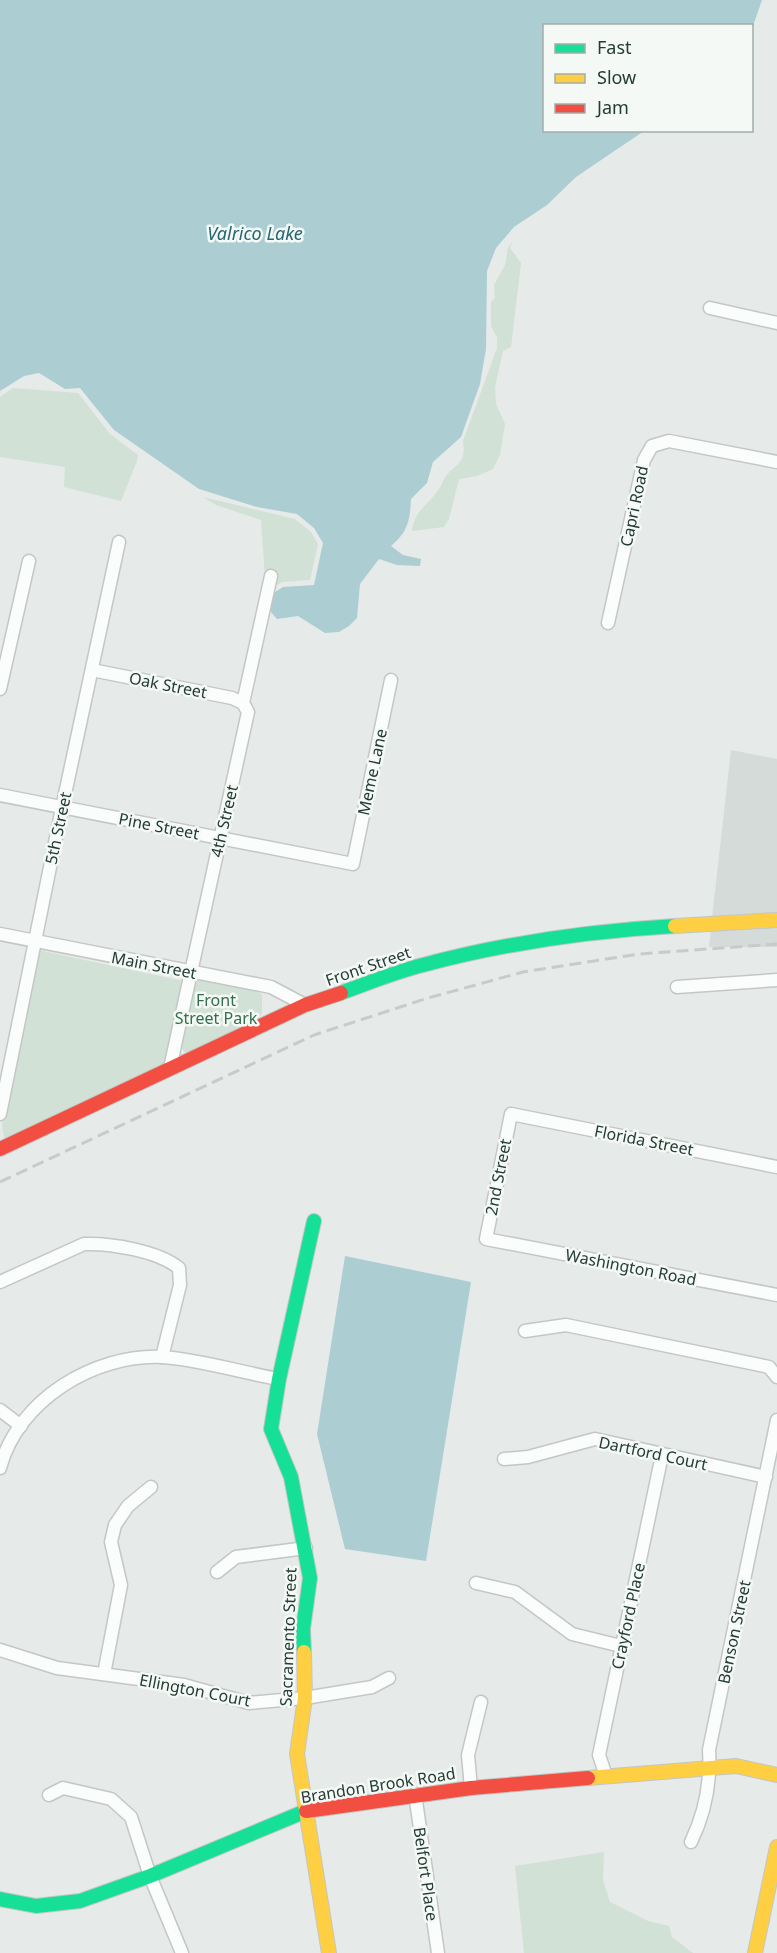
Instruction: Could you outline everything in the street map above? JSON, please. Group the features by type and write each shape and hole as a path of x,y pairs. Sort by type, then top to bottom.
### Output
{"street":[{"path":"710,308 777,322"},
{"name":"Capri Road","path":"608,623 644,460 652,446 669,441 777,462"},
{"name":"5th Street","path":"0,1114 119,542"},
{"path":"0,689 29,561"},
{"name":"4th Street","path":"170,1068 248,712 243,703 271,576"},
{"name":"Oak Street","path":"92,670 232,698 243,703"},
{"name":"Meme Lane","path":"353,864 391,680"},
{"name":"Pine Street","path":"0,795 353,864"},
{"name":"Front Street","path":"1,1145 305,1005 421,965 518,943 618,929 777,920"},
{"name":"Main Street","path":"0,934 271,987 305,1005"},
{"path":"677,987 777,980"},
{"name":"Florida Street","path":"511,1114 777,1167"},
{"name":"2nd Street","path":"486,1239 511,1114"},
{"name":"Sacramento Street","path":"314,1221 279,1379 271,1429 291,1477 310,1578 303,1629 305,1698 297,1754 329,1953"},
{"name":"Washington Road","path":"486,1239 777,1295"},
{"path":"0,1282 84,1244 98,1243 166,1257 179,1268 180,1285 162,1358"},
{"path":"525,1331 566,1325 769,1367 777,1377"},
{"path":"0,1468 21,1425 47,1397 82,1374 120,1360 162,1358 279,1379"},
{"path":"0,1410 21,1425"},
{"name":"Benson Street","path":"691,1842 702,1819 710,1767 709,1750 777,1420"},
{"name":"Dartford Court","path":"504,1459 528,1457 595,1439 766,1477"},
{"name":"Crayford Place","path":"606,1776 599,1755 662,1455"},
{"path":"104,1674 121,1585 111,1542 116,1525 128,1506 151,1487"},
{"path":"217,1572 236,1557 306,1548"},
{"path":"476,1583 516,1592 572,1634 621,1647"},
{"name":"Ellington Court","path":"0,1650 57,1668 184,1685 249,1703 305,1698 372,1687 389,1678"},
{"path":"471,1788 468,1755 481,1702"},
{"name":"Brandon Brook Road","path":"0,1899 36,1906 80,1901 150,1876 307,1810 471,1788 710,1767 736,1766 777,1775"},
{"path":"49,1795 63,1788 111,1799 131,1817 150,1876 182,1953"},
{"name":"Belfort Place","path":"415,1794 438,1953"},
{"path":"755,1953 777,1847"}],"shaded area":[{"path":"731,750 777,759 777,915 712,918"},
{"path":"777,926 777,947 709,947 711,929"}],"green space":[{"path":"513,241 510,248 521,263 511,347 503,351 495,387 496,404 505,424 500,455 493,469 477,476 459,479 449,519 444,527 412,531 419,513 462,458 463,441 497,348 497,337 491,326 491,302 495,298 494,285 505,265 508,248"},
{"path":"13,388 78,393 110,434 138,455 121,501 64,487 65,467 0,457 0,397"},
{"path":"203,497 295,519 311,532 318,544 310,580 282,582 274,587 277,572 267,570 265,578 261,520 216,505"},
{"path":"38,950 183,981 166,1064 5,1140 2,1126"},
{"name":"Front Street Park","path":"204,978 256,989 262,995 262,1014 256,1020 190,1052 184,1052 181,1046 193,986 196,980"},
{"path":"604,1852 603,1880 610,1902 648,1921 669,1926 672,1937 693,1953 524,1953 515,1866"}],"water":[{"name":"Valrico Lake","path":"0,0 762,0 753,26 753,24 543,24 543,132 643,132 576,177 547,205 514,227 496,248 487,271 486,349 480,384 461,437 433,462 427,483 411,499 405,531 391,546 403,555 421,559 420,566 397,565 379,559 360,584 357,618 339,632 325,633 298,616 277,619 271,612 272,594 283,587 314,585 323,543 314,528 297,514 257,507 199,489 114,430 80,388 65,389 39,373 24,376 0,391"},
{"path":"345,1256 471,1282 426,1561 345,1549 317,1434"}],"railway":[{"path":"0,1182 314,1035 428,998 523,972 639,954 777,944"}],"traffic: fast":[{"path":"341,993 413,968 485,950 611,931 675,926"},
{"path":"304,1652 303,1629 310,1578 291,1477 271,1429 279,1379 314,1221"},
{"path":"0,1899 36,1906 80,1901 150,1876 306,1811"}],"traffic: slow":[{"path":"675,926 777,920"},
{"path":"304,1652 305,1698 297,1754 329,1953"},
{"path":"588,1778 736,1766 777,1775"},
{"path":"755,1953 777,1847"}],"traffic: jam":[{"path":"0,1149 305,1005 341,993"},
{"path":"306,1811 471,1788 588,1778"}]}
